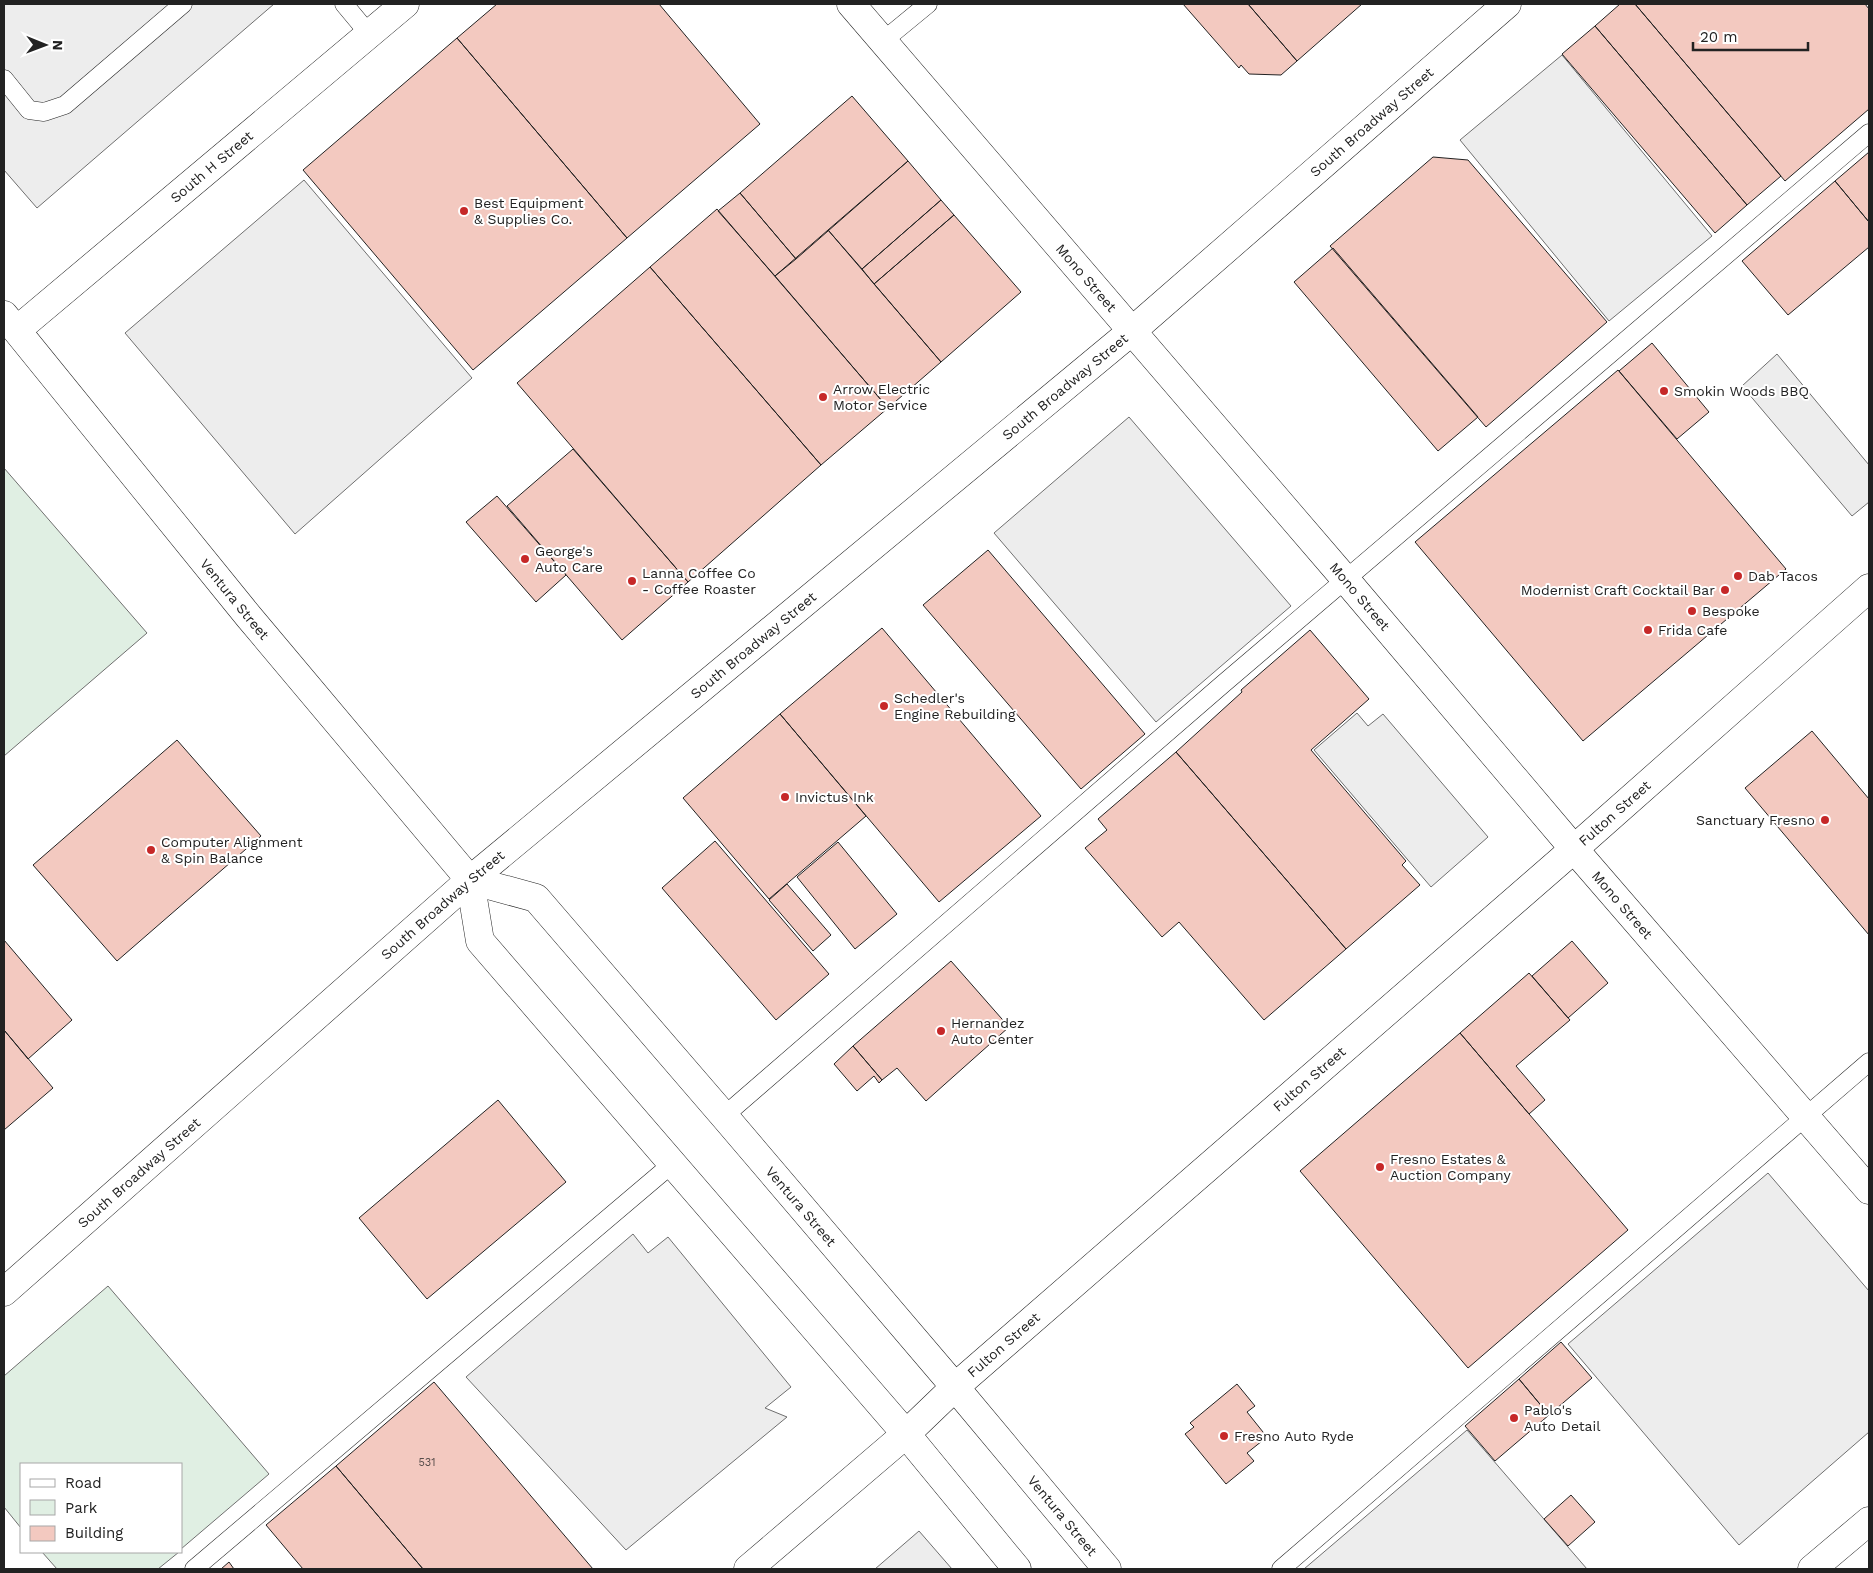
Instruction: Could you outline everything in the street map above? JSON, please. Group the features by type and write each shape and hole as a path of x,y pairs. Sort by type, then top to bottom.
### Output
{"street":[{"name":"South H Street","path":"10,323 405,4"},
{"name":"Mono Street","path":"851,4 1869,1190"},
{"name":"South Broadway Street","path":"4,1292 470,880 1132,331 1507,4"},
{"name":"Ventura Street","path":"10,323 248,617 470,880 536,898 955,1387 1107,1569"},
{"name":"Fulton Street","path":"748,1569 906,1434 955,1387 1574,848 1869,588"},
{"path":"470,880 480,941 906,1434 1017,1569"},
{"path":"1812,1569 1869,1521"}],"lane":[{"path":"4,79 29,110 44,112 65,105 183,4"},
{"path":"344,4 369,34"},
{"path":"883,41 928,4"},
{"path":"724,1116 1201,703 1869,133"},
{"path":"1281,1569 1869,1062"},
{"path":"194,1569 672,1164"}],"green space":[{"path":"4,468 147,633 4,756"},
{"path":"108,1286 269,1474 182,1548 182,1463 20,1463 20,1527 4,1507 4,1376"},
{"path":"43,1553 178,1553 158,1569 57,1569"}],"shaded area":[{"path":"4,4 274,4 37,208 4,170"},
{"path":"1562,55 1712,236 1609,321 1460,140"},
{"path":"304,180 472,378 295,534 125,333"},
{"path":"1777,354 1869,465 1869,502 1852,516 1742,386"},
{"path":"1129,417 1291,606 1156,722 994,533"},
{"path":"1357,713 1368,726 1383,714 1488,837 1431,887 1314,750"},
{"path":"1768,1173 1869,1291 1869,1432 1739,1545 1568,1344"},
{"path":"633,1234 648,1253 668,1237 791,1387 765,1408 787,1417 626,1550 466,1377"},
{"path":"1467,1430 1587,1569 1304,1569"},
{"path":"919,1531 952,1569 875,1569"}],"building":[{"path":"497,4 659,4 760,124 627,238 457,38"},
{"path":"1183,4 1248,4 1297,61 1281,75 1249,74 1241,65 1239,68"},
{"path":"1248,4 1362,4 1297,61"},
{"path":"1620,4 1635,4 1781,176 1747,205 1595,26"},
{"path":"1635,4 1865,4 1869,9 1869,109 1785,181"},
{"path":"1595,26 1747,205 1715,233 1562,54"},
{"path":"457,38 627,238 473,370 303,170"},
{"path":"852,96 908,161 796,259 740,193"},
{"path":"1869,152 1869,222 1835,181"},
{"path":"1433,157 1468,160 1607,322 1486,427 1330,246"},
{"path":"908,161 941,200 862,269 828,230"},
{"path":"1835,181 1869,222 1869,247 1788,315 1742,261"},
{"path":"740,193 796,259 775,276 718,211"},
{"path":"941,200 954,215 874,284 862,269"},
{"path":"717,209 888,408 821,465 650,267"},
{"path":"954,215 1021,292 941,362 874,284"},
{"path":"828,230 941,362 888,408 775,276"},
{"path":"1333,248 1478,417 1438,451 1294,282"},
{"path":"650,267 821,465 688,582 517,383"},
{"name":"Smokin Woods BBQ","path":"1652,343 1709,412 1677,439 1619,371"},
{"path":"1618,370 1786,569 1583,741 1415,542"},
{"path":"573,449 688,582 622,640 507,506"},
{"path":"497,496 566,575 536,602 466,522"},
{"path":"988,550 1145,734 1081,789 923,605"},
{"path":"882,628 1041,816 939,902 780,714"},
{"path":"1310,630 1369,699 1311,750 1406,861 1402,865 1420,885 1346,949 1176,752 1242,692 1241,690"},
{"path":"780,714 866,816 769,899 683,798"},
{"path":"1812,731 1869,799 1869,935 1745,788"},
{"path":"177,740 261,836 117,961 33,865"},
{"path":"1176,752 1346,949 1264,1020 1179,922 1162,937 1085,848 1107,830 1098,819"},
{"path":"715,841 829,974 776,1020 662,888"},
{"path":"838,842 897,914 855,949 797,877"},
{"path":"787,884 831,935 813,951 769,900"},
{"path":"4,940 72,1020 28,1059 4,1030"},
{"path":"1572,941 1608,983 1568,1018 1532,976"},
{"path":"951,961 1009,1027 926,1101 897,1068 882,1080 853,1046"},
{"path":"1529,973 1570,1020 1516,1066 1545,1100 1529,1114 1460,1033"},
{"path":"4,1030 53,1088 4,1130"},
{"path":"1460,1033 1628,1230 1468,1368 1300,1171"},
{"path":"853,1046 882,1080 879,1083 874,1076 857,1091 834,1064"},
{"path":"498,1100 566,1182 427,1299 359,1218"},
{"path":"1561,1342 1592,1378 1549,1415 1519,1379"},
{"path":"1519,1379 1549,1415 1495,1461 1465,1426"},
{"path":"434,1382 593,1569 423,1569 336,1466"},
{"path":"1237,1384 1255,1406 1247,1412 1267,1437 1247,1453 1254,1461 1226,1484 1185,1434 1194,1427 1190,1423"},
{"path":"336,1466 423,1569 303,1569 266,1525"},
{"path":"1571,1495 1595,1522 1568,1546 1544,1519"},
{"path":"229,1562 234,1569 221,1569"}],"place":[{"name":"Best Equipment & Supplies Co.","path":"464,211"},
{"name":"Smokin Woods BBQ","path":"1664,391"},
{"name":"Arrow Electric Motor Service","path":"823,397"},
{"name":"George's Auto Care","path":"525,559"},
{"name":"Dab Tacos","path":"1738,576"},
{"name":"Lanna Coffee Co - Coffee Roaster","path":"632,581"},
{"name":"Modernist Craft Cocktail Bar","path":"1725,590"},
{"name":"Bespoke","path":"1692,611"},
{"name":"Frida Cafe","path":"1648,630"},
{"name":"Schedler's Engine Rebuilding","path":"884,706"},
{"name":"Invictus Ink","path":"785,797"},
{"name":"Sanctuary Fresno","path":"1825,820"},
{"name":"Computer Alignment & Spin Balance","path":"151,850"},
{"name":"Hernandez Auto Center","path":"941,1031"},
{"name":"Fresno Estates & Auction Company","path":"1380,1167"},
{"name":"Pablo's Auto Detail","path":"1514,1418"},
{"name":"Fresno Auto Ryde","path":"1224,1436"}]}
